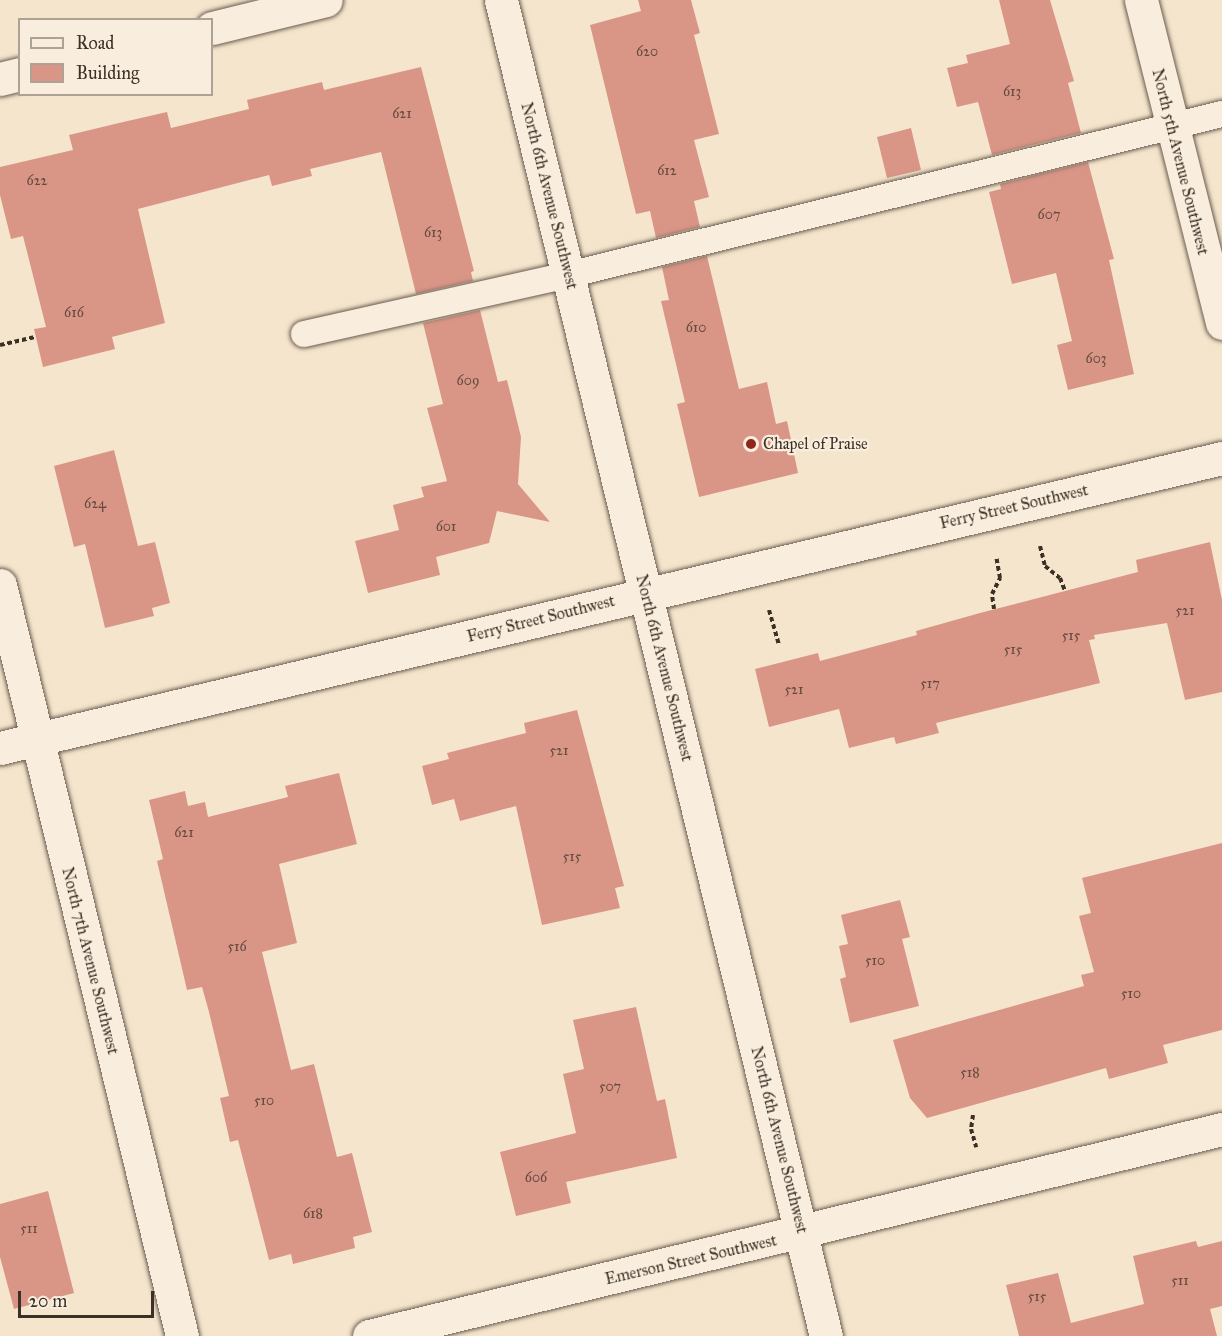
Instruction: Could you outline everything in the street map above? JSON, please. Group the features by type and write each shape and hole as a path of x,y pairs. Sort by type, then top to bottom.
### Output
{"street":[{"path":"213,28 326,0"},
{"name":"North 6th Avenue Southwest","path":"501,0 826,1336"},
{"name":"North 5th Avenue Southwest","path":"1141,0 1170,128 1222,323"},
{"path":"0,79 18,74"},
{"name":"Ferry Street Southwest","path":"0,748 1222,458"},
{"name":"North 7th Avenue Southwest","path":"0,585 34,739 182,1336"},
{"name":"Emerson Street Southwest","path":"369,1336 802,1233 1222,1129"}],"lane":[{"path":"304,334 568,275 1222,114"}],"path":[{"path":"0,345 36,337"},
{"path":"1040,546 1045,566 1060,578 1065,591"},
{"path":"994,609 992,594 1000,578 996,556"},
{"path":"769,610 779,645"},
{"path":"973,1115 971,1129 977,1147"}],"building":[{"path":"638,0 691,0 700,33 694,35 719,134 694,140 709,197 694,201 700,227 656,238 650,211 636,214 590,25 641,11"},
{"path":"999,0 1050,0 1074,81 1068,83 1081,133 992,155 978,102 957,107 947,68 968,63 966,55 1010,44"},
{"path":"421,67 474,271 471,272 473,281 416,294 381,152 310,169 312,176 272,186 269,175 138,209 165,323 112,337 115,349 43,367 34,329 46,327 23,236 11,239 0,195 0,167 73,150 69,135 119,123 167,112 171,128 249,109 247,100 322,82 324,90"},
{"path":"911,128 921,170 887,178 877,137"},
{"path":"1088,162 1114,259 1109,260 1134,374 1068,390 1057,345 1072,341 1056,273 1012,284 989,192 1001,189 1000,184"},
{"path":"707,256 739,389 767,382 776,424 787,421 798,473 699,497 677,404 685,402 661,301 669,300 662,267"},
{"path":"480,310 498,382 507,380 521,437 518,484 550,522 497,511 489,543 436,557 440,575 368,593 355,541 399,530 393,505 424,497 421,487 447,481 427,408 443,404 423,323"},
{"path":"114,450 138,546 155,542 170,603 152,608 154,616 105,628 85,544 74,547 54,466"},
{"path":"1210,542 1222,600 1222,692 1185,700 1167,623 1094,635 1095,639 1089,640 1100,683 936,723 939,733 896,744 894,737 849,748 839,709 769,727 755,669 818,653 820,661 917,635 916,631 1138,572 1136,560"},
{"path":"577,710 624,886 615,888 620,908 542,925 516,806 460,821 454,799 432,805 422,766 449,759 447,753 526,733 524,723"},
{"path":"339,773 357,844 279,864 297,943 262,952 291,1070 314,1064 337,1157 352,1153 372,1232 353,1237 355,1248 293,1264 291,1254 269,1260 238,1140 230,1142 220,1098 229,1096 202,987 187,990 157,861 163,859 149,800 185,791 188,806 205,802 208,817 288,797 285,786"},
{"path":"1222,843 1222,1030 1163,1045 1168,1063 1109,1079 1106,1068 927,1118 910,1098 893,1040 1084,986 1081,975 1094,972 1079,916 1091,913 1082,878"},
{"path":"900,900 910,937 902,939 919,1006 850,1023 840,979 846,977 839,946 848,944 841,915"},
{"path":"636,1007 657,1101 665,1099 677,1158 566,1182 571,1203 516,1216 500,1152 576,1133 563,1074 584,1069 573,1020"},
{"path":"48,1191 74,1293 14,1309 0,1257 0,1204"},
{"path":"1196,1241 1198,1247 1222,1241 1222,1306 1210,1309 1217,1336 1019,1336 1006,1285 1058,1273 1071,1323 1144,1304 1133,1256"}],"place":[{"name":"Chapel of Praise","path":"751,444"}]}
